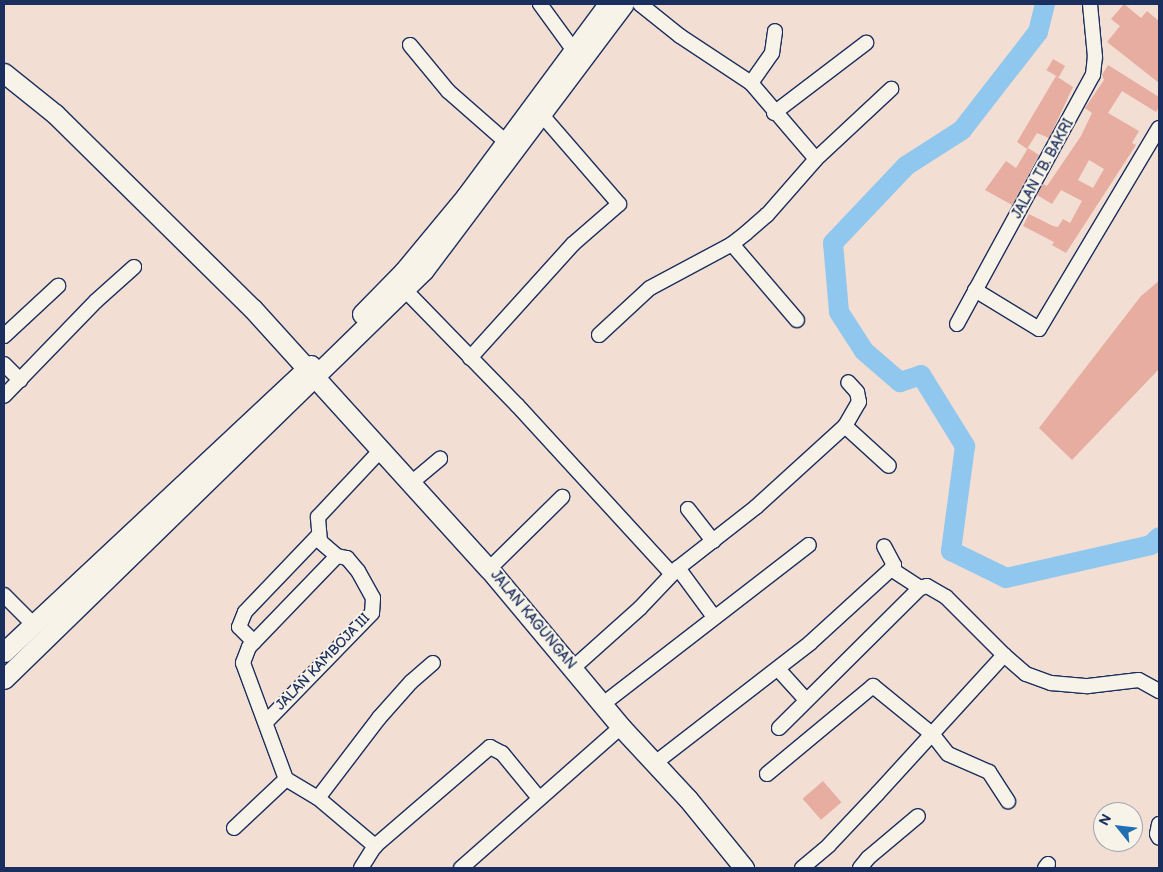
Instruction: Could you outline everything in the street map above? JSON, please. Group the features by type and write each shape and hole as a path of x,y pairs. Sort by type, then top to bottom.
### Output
{"main road":[{"path":"4,652 405,290 472,209 572,48 608,4"},
{"path":"4,679 312,373 404,271 510,146 542,115 624,4"},
{"name":"JALAN KAGUNGAN","path":"4,73 55,114 168,223 312,373 489,569 621,727 655,763 739,867"}],"street":[{"path":"540,4 572,48"},
{"path":"640,4 680,36 752,83 774,113 816,159"},
{"name":"JALAN TB. BAKRI","path":"957,324 1092,75 1096,57 1090,4"},
{"path":"752,83 772,54 775,31"},
{"path":"774,113 866,43"},
{"path":"410,45 448,91 510,146"},
{"path":"599,335 650,288 732,244 767,215 816,159 890,89"},
{"path":"470,358 574,244 619,204 542,115"},
{"path":"975,290 1039,329 1159,128"},
{"path":"732,244 797,320"},
{"path":"4,396 96,301 134,267"},
{"path":"4,336 58,286"},
{"path":"405,290 675,571 714,617"},
{"path":"4,364 20,380"},
{"path":"573,668 640,608 675,571 756,507 845,426 858,402 857,392 848,382"},
{"path":"845,426 889,466"},
{"path":"254,642 239,627 245,612 318,536 318,517 381,450"},
{"path":"411,483 440,459"},
{"path":"489,569 562,497"},
{"path":"688,509 713,541"},
{"name":"JALAN KAMBOJA III","path":"266,722 372,613 373,598 358,571 347,558 337,556 318,536"},
{"path":"603,704 809,545"},
{"path":"655,763 778,669 891,569 894,565 884,546"},
{"path":"337,556 254,642 243,663 286,779 318,798 375,846"},
{"path":"891,569 920,588"},
{"path":"779,728 920,588 927,586 946,597 1004,655 1026,674 1051,683 1088,686 1139,680 1159,691"},
{"path":"4,595 33,624"},
{"path":"802,868 829,845 933,735 1004,655"},
{"path":"318,798 378,718 411,682 433,663"},
{"path":"778,669 806,700"},
{"path":"767,774 873,686 933,735 948,754 988,772 1008,801"},
{"path":"461,868 621,727"},
{"path":"361,868 375,846 490,747 502,753 539,798"},
{"path":"234,828 286,779"},
{"path":"860,868 868,858 918,816"},
{"path":"1159,824 1156,834 1159,838"}],"building":[{"path":"1124,4 1141,18 1147,11 1159,21 1159,83 1107,42 1120,26 1111,19"},
{"path":"1053,59 1065,66 1059,77 1046,70"},
{"path":"1108,65 1159,97 1159,107 1156,112 1122,91 1108,113 1139,131 1132,143 1136,145 1066,253 1052,245 1054,242 1023,226 1029,214 1053,226 1058,227 1063,219 1070,223 1082,201 1061,190 1052,204 1037,195 1043,184 1047,186 1081,136 1092,113 1085,108 1104,80 1102,75","holes":["1089,160 1104,169 1093,188 1078,180"]},
{"path":"1056,76 1073,87 1049,138 1037,133 1027,149 1017,142"},
{"path":"1028,148 1039,155 1012,205 985,190 1006,161 1016,168"},
{"path":"1159,281 1159,369 1072,460 1039,428 1141,296"},
{"path":"823,781 841,802 821,820 803,799"}],"waterway":[{"path":"1045,4 1038,32 962,130 906,166 833,243 839,312 864,351 900,382 921,375 965,446 951,551 1006,578 1151,545 1159,537"}]}
